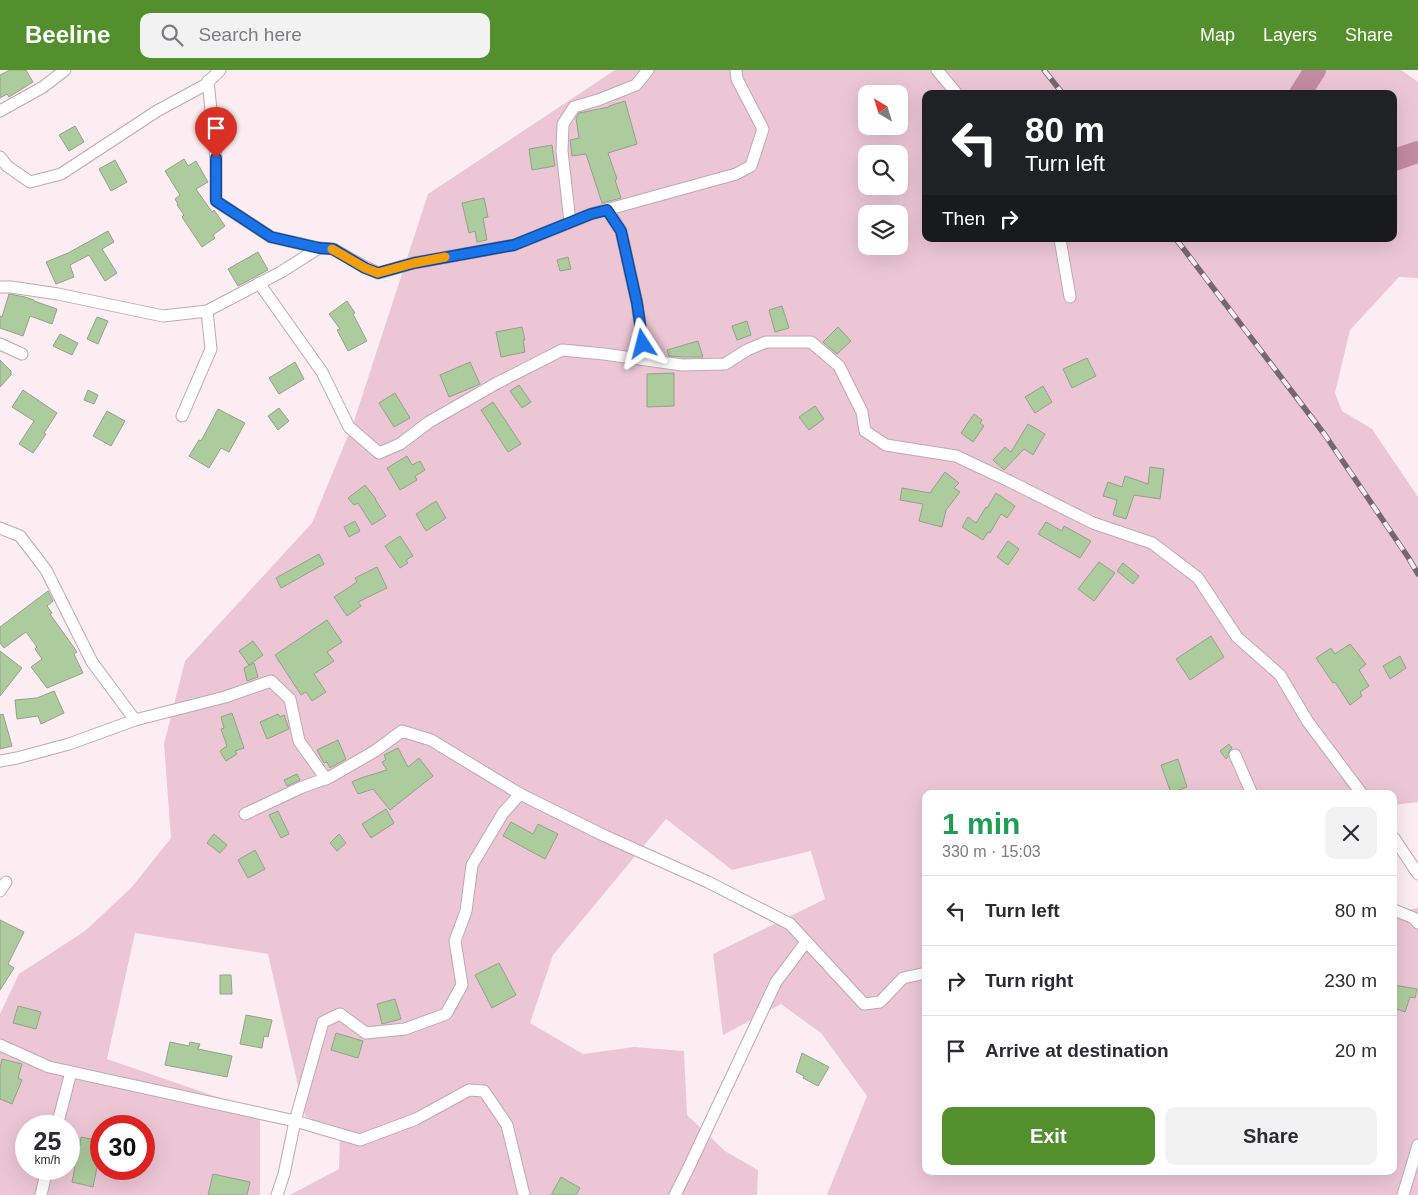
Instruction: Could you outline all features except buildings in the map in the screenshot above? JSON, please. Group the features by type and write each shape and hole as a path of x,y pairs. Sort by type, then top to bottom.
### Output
{"street":[{"path":"0,111 43,87 66,70"},
{"path":"0,157 6,166 30,182 61,174 157,111 204,85 220,70"},
{"path":"570,222 562,152 563,124 574,107 636,85 648,70"},
{"path":"208,81 216,158 216,201 271,237 319,248 333,249 365,268 378,273 414,263 514,245 591,214 736,174 751,166 763,129 737,79 736,70"},
{"path":"937,70 953,90"},
{"path":"607,210 621,231 637,303 643,344 632,358"},
{"path":"1061,242 1070,297"},
{"path":"0,287 58,294 163,316 207,311 281,272 319,248"},
{"path":"260,283 322,372 349,427 379,452 400,444 429,422 562,350 682,365 725,364 766,342 811,342 839,366 862,412 865,431 886,444 956,456 1093,523 1152,543 1198,578 1238,638 1280,675 1308,722 1359,790"},
{"path":"182,416 211,349 207,311"},
{"path":"0,344 22,354"},
{"path":"0,528 20,536 46,570 92,662 135,720"},
{"path":"0,761 69,744 135,720 225,697 271,681 290,699 300,740 326,779"},
{"path":"245,814 326,779 375,751 402,731 431,740 520,794 605,836 716,886 790,924 864,1004 880,1002 904,978 922,974"},
{"path":"1235,755 1250,790"},
{"path":"276,1195 284,1174 295,1121 323,1022 340,1014 366,1033 405,1029 446,1014 462,985 455,941 466,911 472,865 503,813 520,794"},
{"path":"1397,842 1418,874"},
{"path":"1397,911 1414,918 1418,923"},
{"path":"675,1195 776,982 806,942"},
{"path":"0,1046 49,1067 295,1121 360,1140 416,1119 469,1090 484,1091 507,1125 524,1195"},
{"path":"60,1115 70,1072"},
{"path":"1402,1195 1418,1145"},
{"path":"41,1195 44,1180"}],"shaded area":[{"path":"615,70 1401,70 1418,82 1418,278 1399,277 1350,330 1335,393 1342,411 1372,429 1418,497 1418,802 1397,805 1397,790 922,790 922,1175 1397,1175 1397,912 1418,908 1418,1195 827,1195 867,1096 821,1033 781,1004 723,1035 713,954 825,899 811,851 732,870 666,819 553,955 530,1023 583,1054 634,1047 684,1051 687,1115 725,1151 758,1170 757,1195 290,1195 339,1169 340,1134 305,1116 268,954 135,933 107,1059 260,1112 260,1195 0,1195 0,1014 19,974 85,931 132,887 171,838 164,744 185,661 312,523 354,421 428,194"}],"waterway":[{"path":"1302,90 1315,70"},
{"path":"1397,159 1418,152"}],"railway":[{"path":"1044,70 1060,90"},
{"path":"1178,242 1325,435 1418,574"}],"slow traffic":[{"path":"332,249 365,268 378,273 445,257"}],"route":[{"path":"216,158 216,201 271,237 319,248 333,249 365,268 378,273 414,263 514,245 591,214 607,210 621,231 637,303 643,344"}]}
